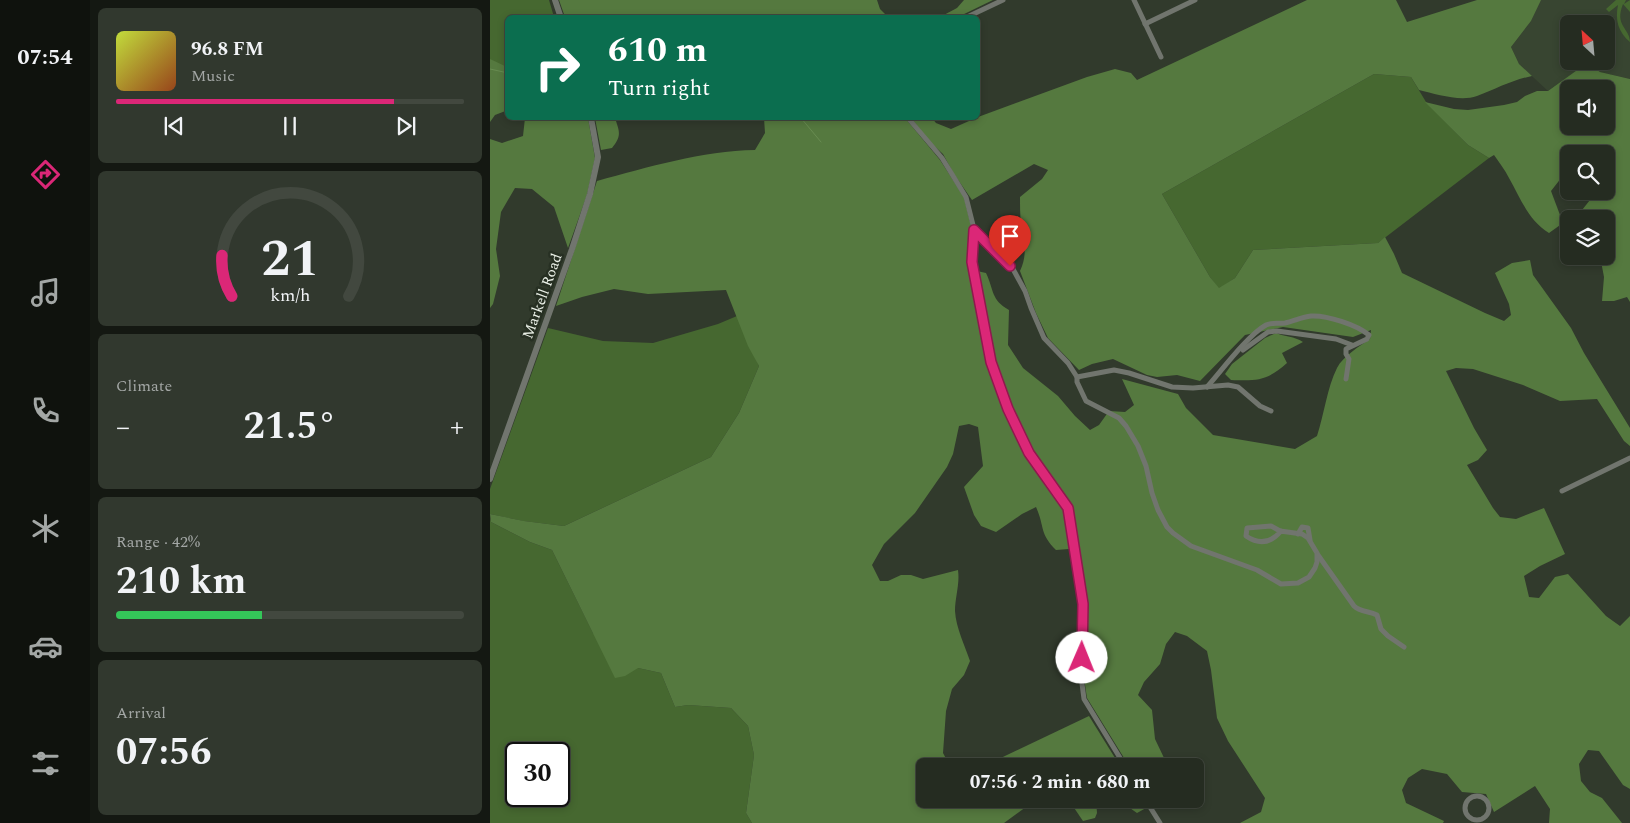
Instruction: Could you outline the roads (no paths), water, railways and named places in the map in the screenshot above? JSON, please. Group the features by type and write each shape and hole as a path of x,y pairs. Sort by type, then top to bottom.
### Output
{"street":[{"path":"555,0 560,15"},
{"path":"972,15 1003,0"},
{"path":"1134,0 1161,57"},
{"path":"1145,24 1195,0"},
{"name":"Markell Road","path":"490,479 590,194 598,157 592,120"},
{"path":"910,120 942,158 966,197 974,230 972,262 991,362 1008,409 1029,453 1068,508 1083,604 1081,676 1084,699 1120,758"},
{"path":"974,230 1013,269 1025,291 1044,338 1068,363 1077,377 1077,382 1086,401 1119,418 1126,426 1138,446 1146,466 1158,510 1167,527 1181,540 1214,556 1257,570 1281,584 1290,585 1309,577 1315,568 1318,555"},
{"path":"1208,386 1255,333 1268,323 1286,323 1298,318 1314,316 1352,325 1364,330 1369,335 1367,339 1346,349 1348,359 1346,379"},
{"path":"1236,355 1268,332 1277,331 1336,338 1352,345"},
{"path":"1077,377 1114,370 1128,372 1172,387 1193,388 1228,385 1238,387 1260,406 1271,411"},
{"path":"1562,491 1630,458"},
{"path":"1281,531 1275,538 1262,542 1254,541 1246,536 1247,528 1271,526 1281,531 1302,534 1310,540"},
{"path":"1298,534 1302,527 1308,528 1310,540 1318,555 1354,606 1358,610 1377,615 1381,628 1388,636 1404,647"},
{"path":"1473,797 1483,797 1489,806 1486,818 1477,820 1467,815 1465,810 1468,800 1473,797"},
{"path":"1151,808 1160,823"},
{"path":"1486,818 1490,823"}],"waterway":[{"path":"490,69 505,72"},
{"path":"803,120 821,142"}]}
